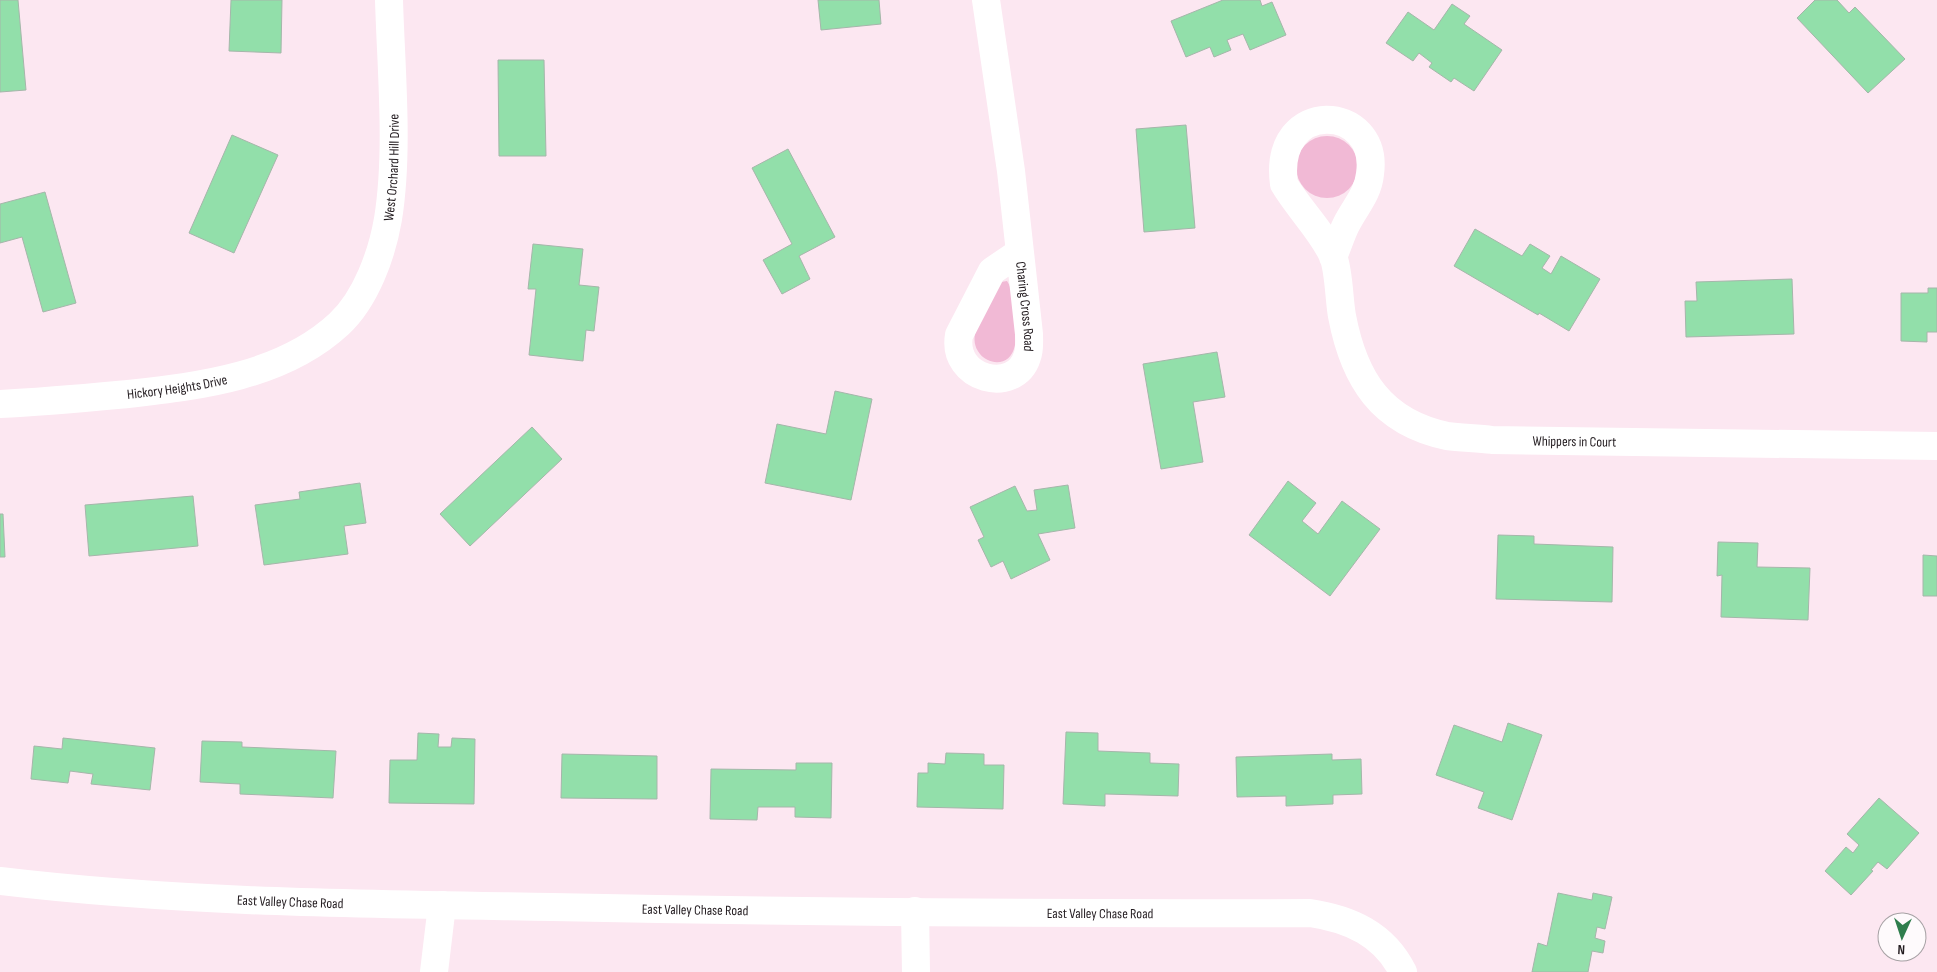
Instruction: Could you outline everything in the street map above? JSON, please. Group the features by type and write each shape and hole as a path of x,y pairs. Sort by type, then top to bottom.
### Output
{"street":[{"name":"West Orchard Hill Drive","path":"340,323 369,279 387,220 391,188 392,133 389,0"},
{"name":"Charing Cross Road","path":"986,0 1020,252"},
{"name":"Whippers in Court","path":"1333,257 1347,224 1369,184 1371,158 1366,144 1357,131 1340,120 1326,119 1301,128 1290,140 1284,154 1284,184 1333,257 1345,332 1356,368 1379,402 1396,415 1420,427 1447,436 1502,440 1937,446"},
{"name":"Hickory Heights Drive","path":"0,404 153,391 233,378 276,363 312,345 340,323"},
{"name":"East Valley Chase Road","path":"0,881 128,894 442,905 915,912 1310,914 1351,922 1368,932 1384,944 1396,958 1403,972"},
{"path":"434,972 442,905"},
{"path":"915,912 916,972"}],"shaded area":[{"path":"1321,136 1333,136 1349,145 1356,155 1358,167 1356,179 1349,189 1333,198 1321,198 1310,193 1301,184 1296,173 1296,161 1301,150 1310,141"},
{"path":"1007,281 1012,295 1016,341 1011,355 1005,360 990,361 977,350 975,341 976,330 984,311 1001,282"}],"building":[{"path":"0,0 18,0 26,90 0,92"},
{"path":"231,0 282,0 281,53 229,51"},
{"path":"818,0 879,0 881,24 821,30"},
{"path":"1223,0 1260,0 1262,6 1272,2 1286,35 1250,50 1243,34 1227,40 1231,50 1214,57 1210,47 1186,57 1171,21"},
{"path":"1815,0 1837,0 1849,13 1855,7 1905,59 1868,93 1797,18"},
{"path":"1452,4 1470,16 1464,24 1502,50 1474,91 1454,78 1451,82 1429,67 1432,63 1419,53 1413,61 1386,43 1408,12 1434,30"},
{"path":"498,60 544,60 546,156 499,156"},
{"path":"1186,125 1195,228 1144,232 1136,129"},
{"path":"232,135 278,155 234,253 189,233"},
{"path":"788,149 835,237 799,256 810,279 782,294 763,260 792,244 752,168"},
{"path":"45,192 76,303 43,312 22,237 0,243 0,204"},
{"path":"1475,229 1522,256 1530,244 1550,256 1542,268 1551,274 1561,256 1600,279 1569,331 1454,266"},
{"path":"533,244 583,249 579,285 599,287 594,331 586,330 583,361 529,355 536,289 528,289"},
{"path":"1792,279 1794,334 1686,337 1685,301 1697,301 1696,282"},
{"path":"1928,288 1937,288 1937,332 1927,332 1927,342 1901,341 1901,293 1928,293"},
{"path":"1217,352 1225,397 1193,402 1203,462 1161,469 1143,364"},
{"path":"835,391 872,399 851,500 765,483 777,424 826,434"},
{"path":"532,427 562,459 470,546 440,514"},
{"path":"1288,481 1316,503 1302,521 1318,534 1342,501 1380,529 1330,596 1249,535"},
{"path":"360,483 366,523 344,526 348,554 264,565 255,505 300,499 299,492"},
{"path":"1068,485 1075,528 1038,534 1050,560 1011,579 1003,561 991,567 978,540 984,537 970,507 1015,486 1027,511 1037,510 1034,490"},
{"path":"193,496 198,546 89,556 85,505"},
{"path":"0,514 3,514 5,557 0,557"},
{"path":"1498,535 1534,536 1534,544 1613,547 1612,602 1496,599"},
{"path":"1718,542 1758,543 1757,567 1810,568 1808,620 1721,617 1722,575 1717,576"},
{"path":"1923,555 1937,556 1937,596 1923,596"},
{"path":"1508,723 1542,735 1512,820 1478,808 1484,792 1436,775 1454,725 1502,742"},
{"path":"1066,732 1098,733 1098,751 1150,753 1150,763 1179,764 1178,796 1105,794 1105,806 1063,804"},
{"path":"418,733 439,734 438,747 451,747 452,738 475,739 474,804 389,803 390,760 417,760"},
{"path":"63,738 155,748 150,790 91,784 93,774 70,771 68,783 31,779 34,746 62,749"},
{"path":"202,741 242,742 242,747 336,751 333,798 240,794 240,784 200,782"},
{"path":"946,753 984,754 984,765 1004,765 1003,809 917,807 918,773 928,773 928,763 945,764"},
{"path":"562,754 657,756 657,799 561,798"},
{"path":"1332,754 1332,760 1361,759 1362,794 1333,795 1333,804 1286,806 1286,796 1237,797 1236,757"},
{"path":"796,763 832,763 831,818 795,817 795,807 758,807 757,820 710,819 711,769 796,770"},
{"path":"1879,798 1919,833 1887,869 1878,862 1871,870 1873,871 1851,895 1825,871 1846,847 1853,853 1859,845 1847,834"},
{"path":"1558,893 1592,900 1593,893 1612,897 1605,929 1597,927 1595,938 1605,941 1603,953 1592,951 1588,972 1532,972 1538,943 1547,946"}]}
